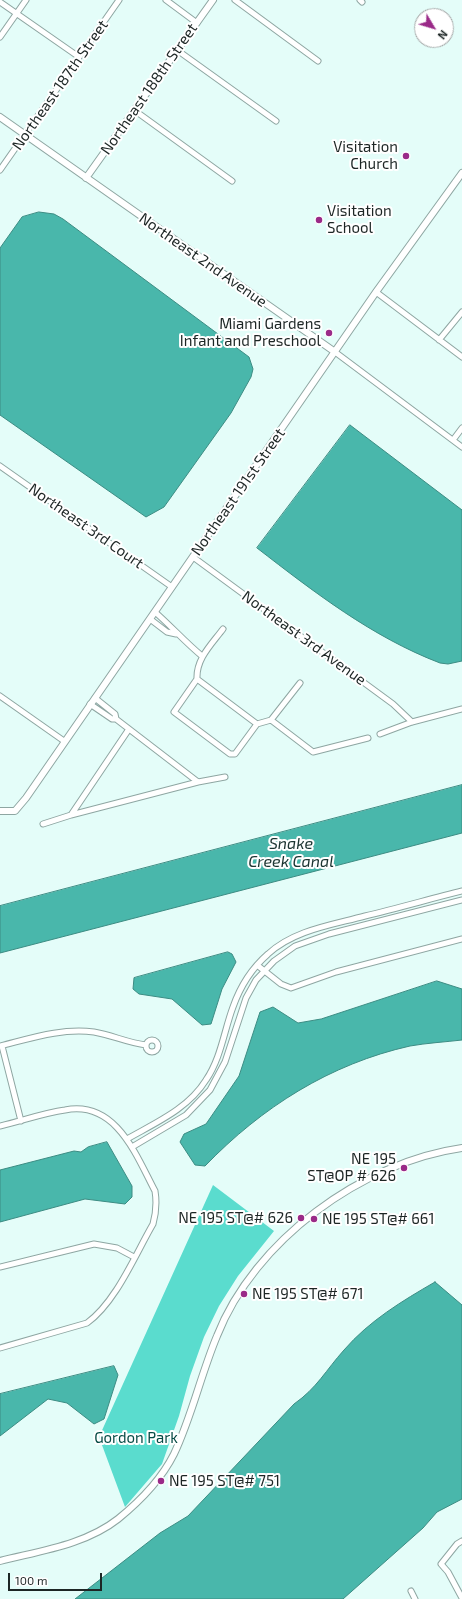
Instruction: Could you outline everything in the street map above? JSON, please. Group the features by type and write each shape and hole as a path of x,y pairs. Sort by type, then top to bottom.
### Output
{"street":[{"path":"0,37 26,0"},
{"name":"Northeast 187th Street","path":"0,170 119,0"},
{"path":"166,0 196,23"},
{"name":"Northeast 188th Street","path":"86,178 213,0"},
{"path":"235,0 318,61"},
{"path":"0,2 79,57"},
{"path":"176,50 276,121"},
{"path":"134,110 232,181"},
{"name":"Northeast 2nd Avenue","path":"0,117 335,352 462,447"},
{"name":"Northeast 191st Street","path":"0,811 15,811 26,798 376,292 462,173"},
{"path":"376,292 462,357"},
{"path":"439,340 462,312"},
{"path":"453,440 462,428"},
{"name":"Northeast 3rd Court","path":"0,466 172,587"},
{"name":"Northeast 3rd Avenue","path":"193,557 393,704 412,722"},
{"path":"155,612 172,627 176,634 202,656"},
{"path":"150,619 167,632 176,634"},
{"path":"222,629 202,656 197,668 197,679 174,712 230,754 235,754 257,724 271,720 300,683"},
{"path":"197,679 257,724"},
{"path":"0,696 64,741"},
{"path":"95,698 115,714 116,719"},
{"path":"90,704 112,719 116,719 198,782"},
{"path":"380,734 412,722 462,709"},
{"path":"271,720 313,752 368,738"},
{"path":"71,816 129,729"},
{"path":"43,824 198,782 225,777"},
{"path":"127,1139 177,1110 206,1082 214,1067 239,992 257,965 269,953 289,939 314,929 462,890"},
{"path":"132,1147 186,1115 210,1090 226,1062 246,998 256,980 274,961 295,946 329,934 462,900"},
{"path":"257,965 281,984 291,988 336,972 462,939"},
{"path":"21,1121 1,1046 56,1032 70,1031 109,1035 135,1044 146,1045"},
{"path":"0,1126 66,1109 77,1109 103,1115 118,1127 127,1139 155,1191 156,1198 156,1212 153,1224 108,1303 96,1317 87,1323 0,1348"},
{"path":"0,1561 60,1546 92,1534 117,1520 138,1500 162,1473 173,1455 217,1334 233,1301 254,1272 270,1254 307,1218 344,1192 395,1167 451,1149 462,1148"},
{"path":"0,1267 94,1244 117,1248 134,1257"},
{"path":"462,1541 457,1544 441,1564 448,1572 462,1598"},
{"path":"411,1591 415,1599"}],"green space":[{"name":"Gordon Park","path":"213,1185 274,1231 238,1276 219,1306 204,1337 162,1464 125,1507 99,1437"}],"water":[{"path":"39,212 54,214 63,219 249,357 253,369 251,377 231,413 164,507 146,517 0,415 0,248 22,217"},
{"path":"350,425 462,510 462,661 448,664 440,663 367,627 322,597 257,548"},
{"name":"Snake Creek Canal","path":"462,785 462,833 0,953 0,906"},
{"path":"228,952 232,954 236,962 222,989 211,1024 202,1025 172,999 139,994 133,989 134,978"},
{"path":"437,981 462,989 462,1040 410,1046 352,1064 325,1076 274,1107 250,1125 205,1166 195,1165 180,1142 184,1134 206,1124 239,1076 260,1012 273,1007 298,1023 321,1019"},
{"path":"107,1142 132,1186 132,1197 125,1204 85,1199 0,1222 0,1170 74,1151 81,1152 88,1147"},
{"path":"435,1282 462,1305 462,1499 437,1512 423,1528 343,1599 75,1599 160,1533 188,1516 294,1404 309,1392 338,1357 364,1330 386,1312"},
{"path":"114,1366 118,1375 104,1419 94,1424 67,1403 48,1399 0,1436 0,1394"}],"place":[{"name":"Visitation Church","path":"406,156"},
{"name":"Visitation School","path":"319,220"},
{"name":"Miami Gardens Infant and Preschool","path":"329,333"},
{"name":"NE 195 ST@OP # 626","path":"404,1168"},
{"name":"NE 195 ST@# 626","path":"301,1218"},
{"name":"NE 195 ST@# 661","path":"314,1219"},
{"name":"NE 195 ST@# 671","path":"244,1294"},
{"name":"NE 195 ST@# 751","path":"161,1481"}]}
